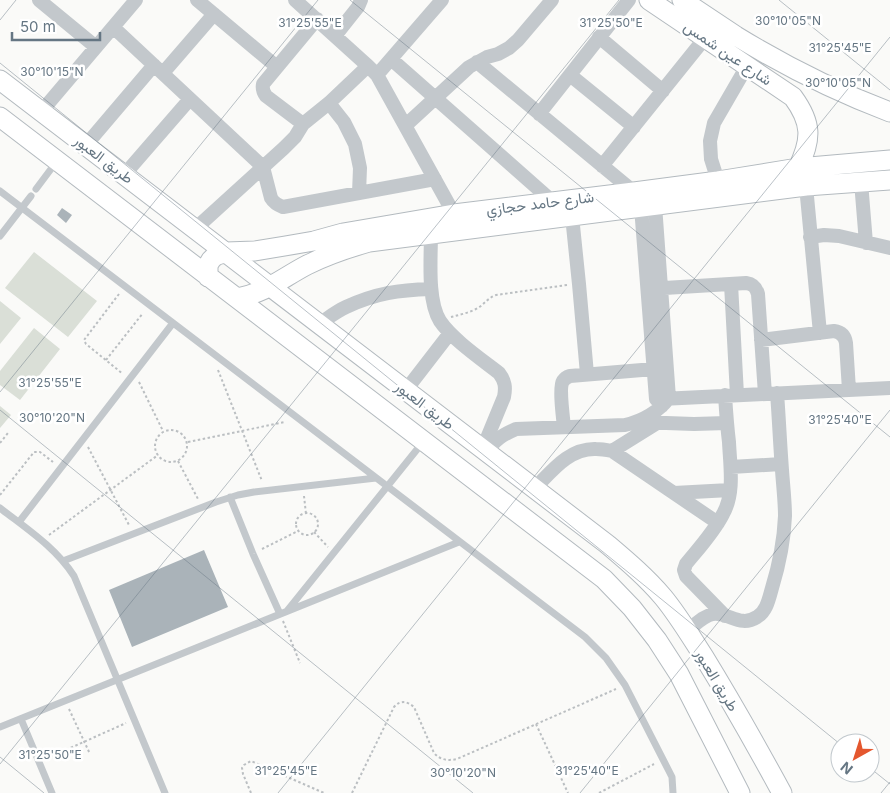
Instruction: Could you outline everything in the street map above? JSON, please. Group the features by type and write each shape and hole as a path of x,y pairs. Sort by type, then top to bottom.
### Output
{"street":[{"path":"39,0 96,47"},
{"path":"41,112 136,0"},
{"path":"197,0 277,67"},
{"path":"295,0 373,70 406,125 455,222"},
{"path":"335,36 358,7 361,0"},
{"path":"195,229 284,148 295,137 303,124 373,70 391,59 442,0"},
{"path":"539,114 629,0"},
{"name":"شارع عين شمس","path":"649,0 793,97 802,109 807,123 808,138 805,153 798,168"},
{"name":"شارع عين شمس","path":"682,0 737,36 801,72 867,104 890,112"},
{"path":"406,125 469,67 509,48 518,40 546,2"},
{"path":"86,145 214,14"},
{"path":"303,124 264,94 262,87 317,19"},
{"path":"114,27 264,167 271,198 279,206 283,207 434,179"},
{"path":"600,37 663,91"},
{"path":"602,166 705,38"},
{"path":"391,59 552,201"},
{"path":"477,62 644,201 655,288 663,401"},
{"path":"718,181 711,159 710,140 714,123 747,66"},
{"path":"570,75 634,127"},
{"name":"طريق العبور","path":"0,80 535,488 637,569 664,598 687,630 724,689 782,793"},
{"path":"124,175 190,99"},
{"path":"329,103 344,122 355,144 360,168 360,193"},
{"name":"طريق العبور","path":"0,117 604,579 632,608 657,640 679,674 740,793"},
{"name":"شارع حامد حجازي","path":"226,252 285,246 343,233 455,222 572,216 644,201 718,181 798,168 890,160"},
{"name":"شارع حامد حجازي","path":"236,298 260,292 308,264 348,248 370,242 431,233 455,222 552,201 644,201 890,180"},
{"path":"861,182 866,244"},
{"path":"806,186 820,333"},
{"path":"572,216 580,284 587,374"},
{"path":"431,233 431,289 433,305 440,320 450,333 499,373 504,380 506,388 485,450"},
{"path":"810,237 838,236 890,248"},
{"path":"208,276 207,271 211,260 226,252"},
{"path":"655,288 746,283 752,284 756,288 761,340 781,464 784,516 782,546 767,606 758,616 746,622 719,614 707,616 687,630"},
{"path":"725,616 686,576 684,570 686,564 718,523 726,508 730,490 728,429 731,395 731,284"},
{"path":"655,288 654,369 663,401"},
{"path":"319,324 344,308 372,296 401,290 431,289"},
{"path":"761,340 838,332 846,340 849,390"},
{"path":"406,390 450,333"},
{"path":"564,427 562,382 564,379 570,376 587,374 654,369"},
{"path":"637,422 663,401 731,395 890,388"},
{"path":"485,450 499,437 516,429 625,425 637,422 694,424 728,429"},
{"path":"612,451 657,423"},
{"path":"535,488 561,461 577,452 594,449 612,451 718,523"},
{"path":"730,467 781,464"},
{"path":"674,493 730,490"}],"lane":[{"path":"36,189 57,161"},
{"path":"0,191 585,638 606,658 625,685 672,777 673,793"},
{"path":"1,233 31,196"},
{"path":"19,522 173,323"},
{"path":"284,613 424,442"},
{"path":"63,561 230,497 254,492 376,478"},
{"path":"230,497 253,554 284,613"},
{"path":"0,508 54,550 74,576 165,793"},
{"path":"0,727 459,542"},
{"path":"21,719 52,793"}],"path":[{"path":"440,320 475,310 490,297 496,295 580,284"},
{"path":"125,287 84,340 86,344 106,360 132,376 164,431"},
{"path":"106,360 149,305"},
{"path":"211,352 266,491"},
{"path":"188,442 299,419"},
{"path":"168,430 178,431 188,442 187,451 178,461 167,462 155,450 156,439 164,431 168,430"},
{"path":"0,443 8,433"},
{"path":"83,439 134,534"},
{"path":"0,495 34,452 40,452 61,468"},
{"path":"42,540 158,455"},
{"path":"178,461 202,507"},
{"path":"303,486 306,514"},
{"path":"306,514 316,518 318,526 314,532 308,535 299,530 297,523 300,517 306,514"},
{"path":"253,554 299,530"},
{"path":"314,532 334,553"},
{"path":"284,613 300,663"},
{"path":"352,793 394,707 402,702 414,707 434,753 446,760 457,759 625,685"},
{"path":"66,701 90,754"},
{"path":"39,762 135,720"},
{"path":"536,724 568,793"},
{"path":"599,793 663,760"},
{"path":"250,793 242,771 244,765 250,761 324,793"}],"shaded area":[{"path":"34,252 97,301 68,337 5,288"},
{"path":"0,301 21,318 0,344"},
{"path":"34,328 60,349 20,400 0,385 0,371"},
{"path":"0,406 11,415 0,428"}],"building":[{"path":"62,208 72,215 66,223 57,215"},
{"path":"204,550 228,607 132,647 109,590"}]}
